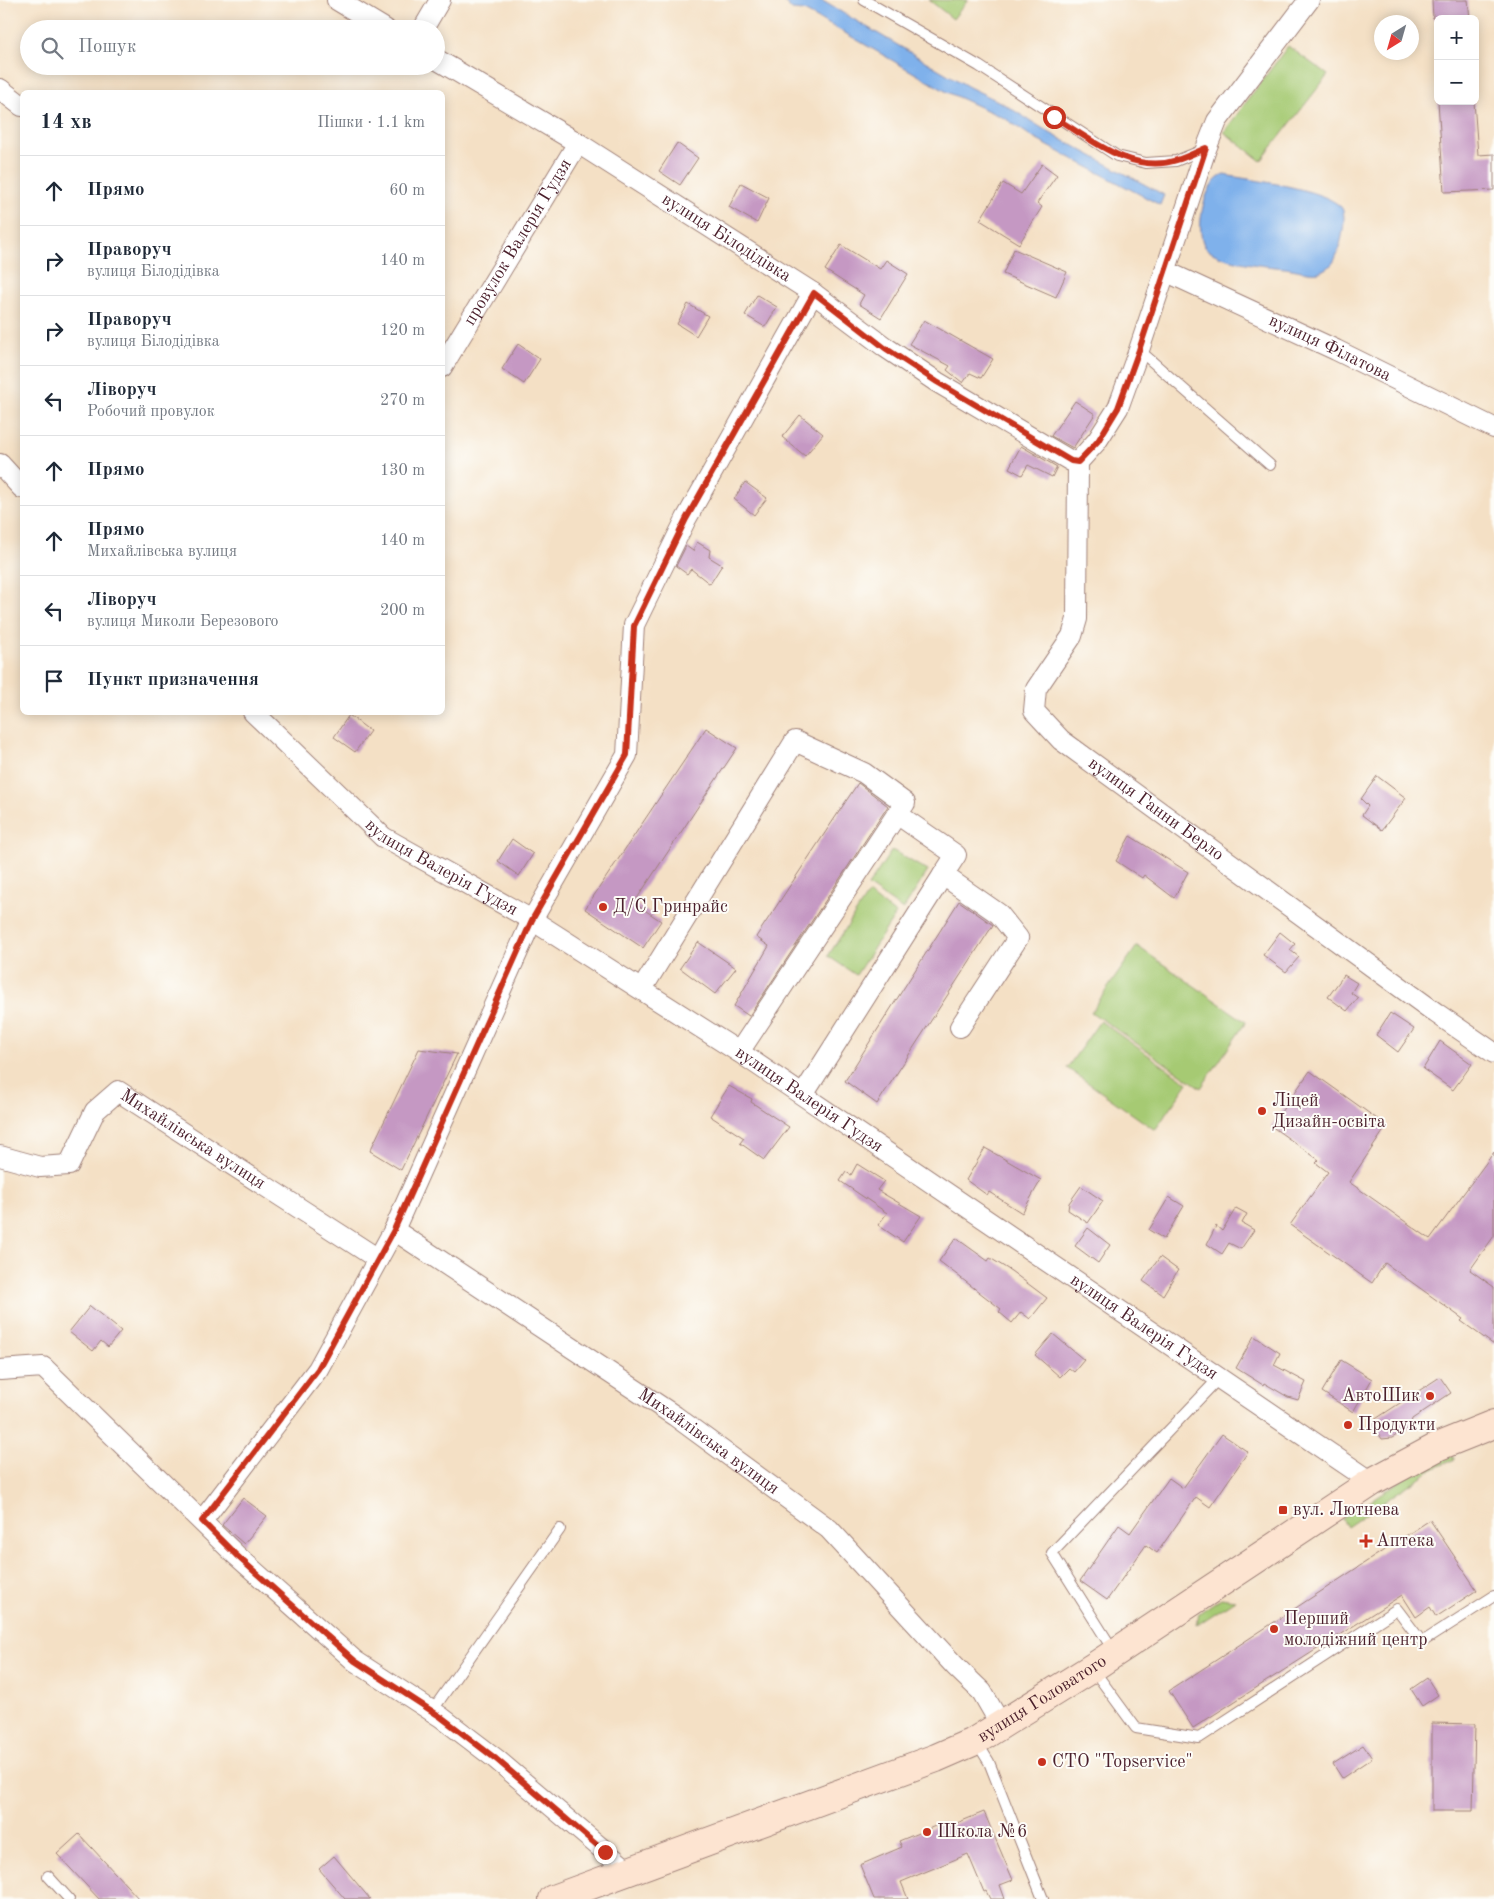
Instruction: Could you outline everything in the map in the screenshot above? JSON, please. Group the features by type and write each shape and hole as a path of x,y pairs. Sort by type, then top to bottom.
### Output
{"main road":[{"name":"вулиця Головатого","path":"553,1899 627,1870 936,1758 975,1741 1115,1653 1372,1482 1439,1446 1494,1424"}],"street":[{"path":"337,0 370,20"},
{"path":"428,20 440,0"},
{"path":"1078,462 1098,441 1118,408 1206,148 1217,121 1309,0"},
{"name":"вулиця Білодідівка","path":"445,64 578,143 814,293 885,348 937,382 1071,461 1078,462"},
{"path":"0,89 20,104"},
{"name":"провулок Валерія Гудзя","path":"445,362 578,143"},
{"name":"вулиця Філатова","path":"1165,271 1336,350 1494,428"},
{"path":"202,1521 318,1369 394,1230 532,920 627,755 634,626 686,519 814,293"},
{"name":"вулиця Ганни Берло","path":"1078,462 1077,619 1072,636 1036,689 1034,710 1069,746 1420,1002 1494,1052"},
{"path":"0,464 20,486"},
{"name":"вулиця Валерія Гудзя","path":"256,715 383,837 532,920 739,1052 1372,1482"},
{"path":"642,989 794,741 864,772 905,802 739,1052"},
{"path":"803,1095 956,855 897,814"},
{"path":"942,875 999,914 1018,938 960,1027"},
{"name":"Михайлівська вулиця","path":"0,1156 40,1167 69,1165 96,1111 118,1091 378,1259"},
{"name":"Михайлівська вулиця","path":"394,1230 675,1416 829,1529 954,1666 982,1692 1001,1725"},
{"path":"0,1370 43,1367 236,1555 355,1661 432,1711 496,1759 627,1870"}],"lane":[{"path":"864,0 979,66 1117,156 1146,162 1176,161 1206,148"},
{"path":"1139,350 1270,465"},
{"path":"1115,1653 1052,1553 1220,1377"},
{"path":"432,1711 560,1529"},
{"path":"1092,1668 1136,1728 1199,1738 1397,1609 1422,1642 1494,1596"},
{"path":"975,1741 989,1762 1043,1899"},
{"path":"48,1876 69,1899"}],"green space":[{"path":"929,0 968,0 953,19"},
{"path":"1288,46 1328,75 1261,161 1224,132"},
{"path":"892,850 928,871 903,910 868,886"},
{"path":"868,894 896,914 856,975 828,956"},
{"path":"1137,946 1246,1022 1201,1088 1091,1012"},
{"path":"1100,1021 1188,1083 1155,1130 1067,1068"},
{"path":"1448,1453 1455,1459 1429,1471 1347,1527 1342,1519 1439,1455"},
{"path":"1221,1598 1235,1600 1197,1625 1199,1613"}],"water":[{"path":"783,0 821,0 969,87 1002,103 1050,133 1164,195 1160,205 1035,139 1006,119 947,92 804,11 792,10"},
{"path":"1224,175 1303,190 1332,200 1341,207 1344,226 1335,260 1332,264 1319,272 1307,272 1256,265 1224,258 1208,250 1203,244 1201,234 1202,211 1210,188 1216,179"}],"building":[{"path":"1432,0 1468,0 1470,15 1434,15 1433,19"},
{"path":"1438,105 1474,105 1478,155 1494,154 1494,190 1444,192"},
{"path":"677,143 698,158 680,185 659,171"},
{"path":"1042,164 1057,175 1037,203 1042,207 1019,244 980,220 1003,183 1021,194"},
{"path":"741,183 769,198 757,223 729,207"},
{"path":"841,245 880,269 886,260 908,274 881,318 859,304 864,295 825,270"},
{"path":"1014,249 1067,272 1056,297 1003,274"},
{"path":"757,295 777,307 765,327 745,315"},
{"path":"688,304 708,316 696,336 677,324"},
{"path":"924,320 993,359 981,378 970,373 963,383 947,370 950,366 909,344"},
{"path":"518,344 540,359 524,384 502,369"},
{"path":"1075,401 1095,414 1073,448 1051,436"},
{"path":"800,415 823,434 805,456 782,437"},
{"path":"1021,446 1057,467 1052,477 1028,465 1022,475 1009,468"},
{"path":"745,482 767,498 754,515 734,499"},
{"path":"697,542 710,550 709,557 722,565 710,584 691,569 687,574 676,566 686,546 693,551"},
{"path":"349,715 370,731 355,752 334,737"},
{"path":"706,728 737,748 634,903 661,921 643,948 585,909"},
{"path":"1377,776 1406,798 1382,830 1362,815 1368,806 1361,799"},
{"path":"858,783 888,806 749,1016 734,1006 769,946 756,937"},
{"path":"1130,836 1188,872 1174,898 1144,875 1142,878 1116,861"},
{"path":"512,839 533,854 519,876 498,861"},
{"path":"959,901 993,925 877,1104 845,1081"},
{"path":"1280,932 1295,944 1290,950 1299,957 1286,972 1263,955"},
{"path":"698,942 736,968 715,994 680,968"},
{"path":"1344,975 1357,983 1351,993 1358,998 1347,1011 1328,997"},
{"path":"1390,1013 1414,1029 1398,1052 1376,1035"},
{"path":"1440,1041 1472,1064 1453,1090 1423,1069"},
{"path":"419,1049 457,1054 401,1170 370,1151"},
{"path":"1310,1071 1387,1126 1349,1182 1430,1239 1494,1152 1494,1236 1470,1270 1494,1287 1494,1345 1461,1321 1463,1319 1385,1263 1372,1283 1290,1225 1328,1172 1316,1163 1319,1160 1271,1126"},
{"path":"729,1086 752,1099 751,1102 789,1127 764,1160 740,1143 744,1138 710,1116"},
{"path":"985,1148 1041,1180 1022,1213 989,1192 987,1195 966,1180"},
{"path":"857,1164 884,1181 877,1190 921,1216 903,1242 878,1225 887,1213 840,1181 846,1172 851,1175"},
{"path":"1081,1186 1103,1201 1088,1223 1068,1210 1069,1203"},
{"path":"1169,1197 1184,1206 1164,1239 1149,1230"},
{"path":"1236,1208 1247,1214 1242,1223 1254,1230 1241,1249 1229,1243 1222,1254 1207,1244 1216,1226 1222,1231"},
{"path":"1088,1228 1110,1245 1098,1263 1075,1246"},
{"path":"956,1238 988,1261 990,1258 1011,1271 1047,1298 1030,1319 1021,1312 1012,1323 999,1312 1001,1309 939,1261"},
{"path":"1160,1257 1178,1270 1163,1295 1143,1281"},
{"path":"90,1306 121,1331 108,1347 101,1341 93,1351 69,1332"},
{"path":"1053,1334 1084,1360 1074,1372 1069,1368 1060,1377 1035,1355"},
{"path":"1254,1336 1280,1353 1274,1365 1306,1382 1298,1400 1288,1397 1264,1383 1263,1385 1236,1368"},
{"path":"1341,1360 1372,1379 1353,1412 1322,1392"},
{"path":"1440,1377 1451,1393 1412,1419 1410,1427 1392,1438 1382,1439 1371,1422"},
{"path":"1222,1434 1248,1452 1210,1507 1196,1497 1157,1553 1146,1545 1107,1600 1080,1581 1119,1525 1130,1533 1169,1478 1183,1488"},
{"path":"243,1498 267,1516 244,1544 222,1525"},
{"path":"1430,1520 1477,1590 1436,1617 1430,1607 1416,1617 1402,1595 1193,1728 1169,1691"},
{"path":"1427,1678 1438,1695 1422,1706 1411,1689"},
{"path":"1432,1723 1475,1724 1473,1811 1432,1811"},
{"path":"1363,1745 1372,1758 1342,1778 1333,1764"},
{"path":"984,1812 1013,1880 1000,1885 1005,1899 990,1899 986,1891 984,1892 968,1854 901,1882 908,1899 874,1899 860,1865 902,1847 899,1841 945,1822 947,1827"},
{"path":"79,1834 139,1899 99,1899 57,1854"},
{"path":"334,1856 370,1899 345,1899 319,1869"}],"place":[{"name":"Д/С Гринрайс","path":"603,907"},
{"name":"Ліцей Дизайн-освіта","path":"1262,1111"},
{"name":"АвтоШик","path":"1430,1396"},
{"name":"Продукти","path":"1348,1425"},
{"name":"вул. Лютнева","path":"1283,1510"},
{"name":"Аптека","path":"1366,1541"},
{"name":"Перший молодіжний центр","path":"1274,1629"},
{"name":"СТО \"Topservice\"","path":"1042,1762"},
{"name":"Школа №6","path":"927,1832"}],"route":[{"path":"605,1852 496,1759 441,1717 355,1661 236,1555 202,1521 318,1369 394,1230 532,920 627,755 634,626 686,519 814,293 885,348 937,382 1071,461 1078,462 1098,441 1118,408 1162,283 1206,148 1176,161 1146,162 1117,156 1054,117"}]}
